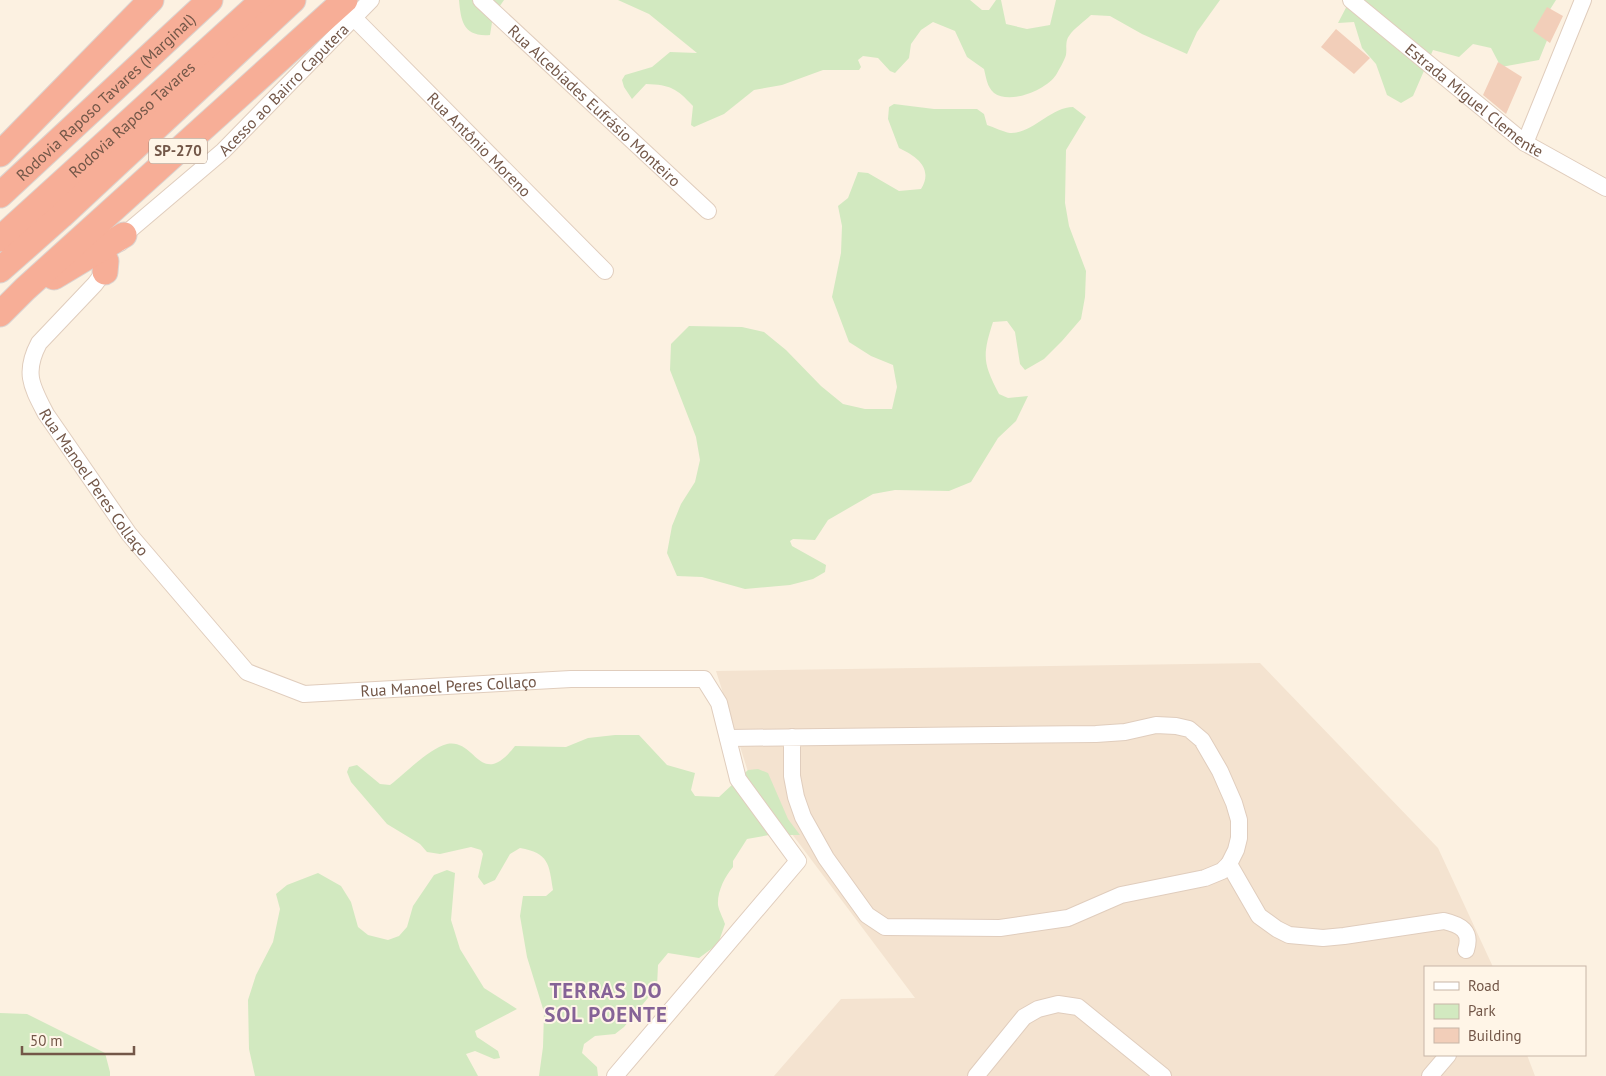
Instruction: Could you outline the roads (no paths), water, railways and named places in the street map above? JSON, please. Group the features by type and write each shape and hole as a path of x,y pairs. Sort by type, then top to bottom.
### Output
{"highway":[{"path":"0,154 151,0"},
{"name":"Rodovia Raposo Tavares (Marginal)","path":"0,195 210,0"},
{"name":"Rodovia Raposo Tavares","path":"0,239 262,0"},
{"name":"Rodovia Raposo Tavares","path":"0,270 61,216 293,0"},
{"name":"SP-270","path":"6,308 349,9"},
{"path":"6,308 99,263 124,235"}],"street":[{"name":"Acesso ao Bairro Caputera","path":"124,235 223,152 349,9 371,0"},
{"name":"Rua Alcebíades Eufrásio Monteiro","path":"481,0 708,211"},
{"name":"Estrada Miguel Clemente","path":"1351,0 1526,143 1606,188"},
{"path":"1526,143 1583,0"},
{"name":"Rua Antônio Moreno","path":"349,9 605,271"},
{"name":"Rua Manoel Peres Collaço","path":"99,263 39,343 29,375 35,393 46,414 129,534 247,672 304,694 571,679 704,679 719,704 738,779 798,860 615,1076"},
{"path":"728,738 792,737 1096,734 1125,732 1156,725 1176,726 1189,729 1202,740 1220,771 1239,820 1239,838 1236,850 1229,864 1222,872 1205,878 1120,895 1068,918 1000,928 885,927 867,915 826,858 803,816 796,797 792,776 792,737"},
{"path":"1229,864 1259,916 1289,935 1323,938 1444,921 1457,924 1467,934 1466,950"},
{"path":"976,1076 1024,1017 1038,1009 1058,1004 1078,1007 1163,1076"},
{"path":"1430,1076 1447,1056"}],"district":[{"name":"TERRAS DO SOL POENTE","path":"606,1003"}]}
